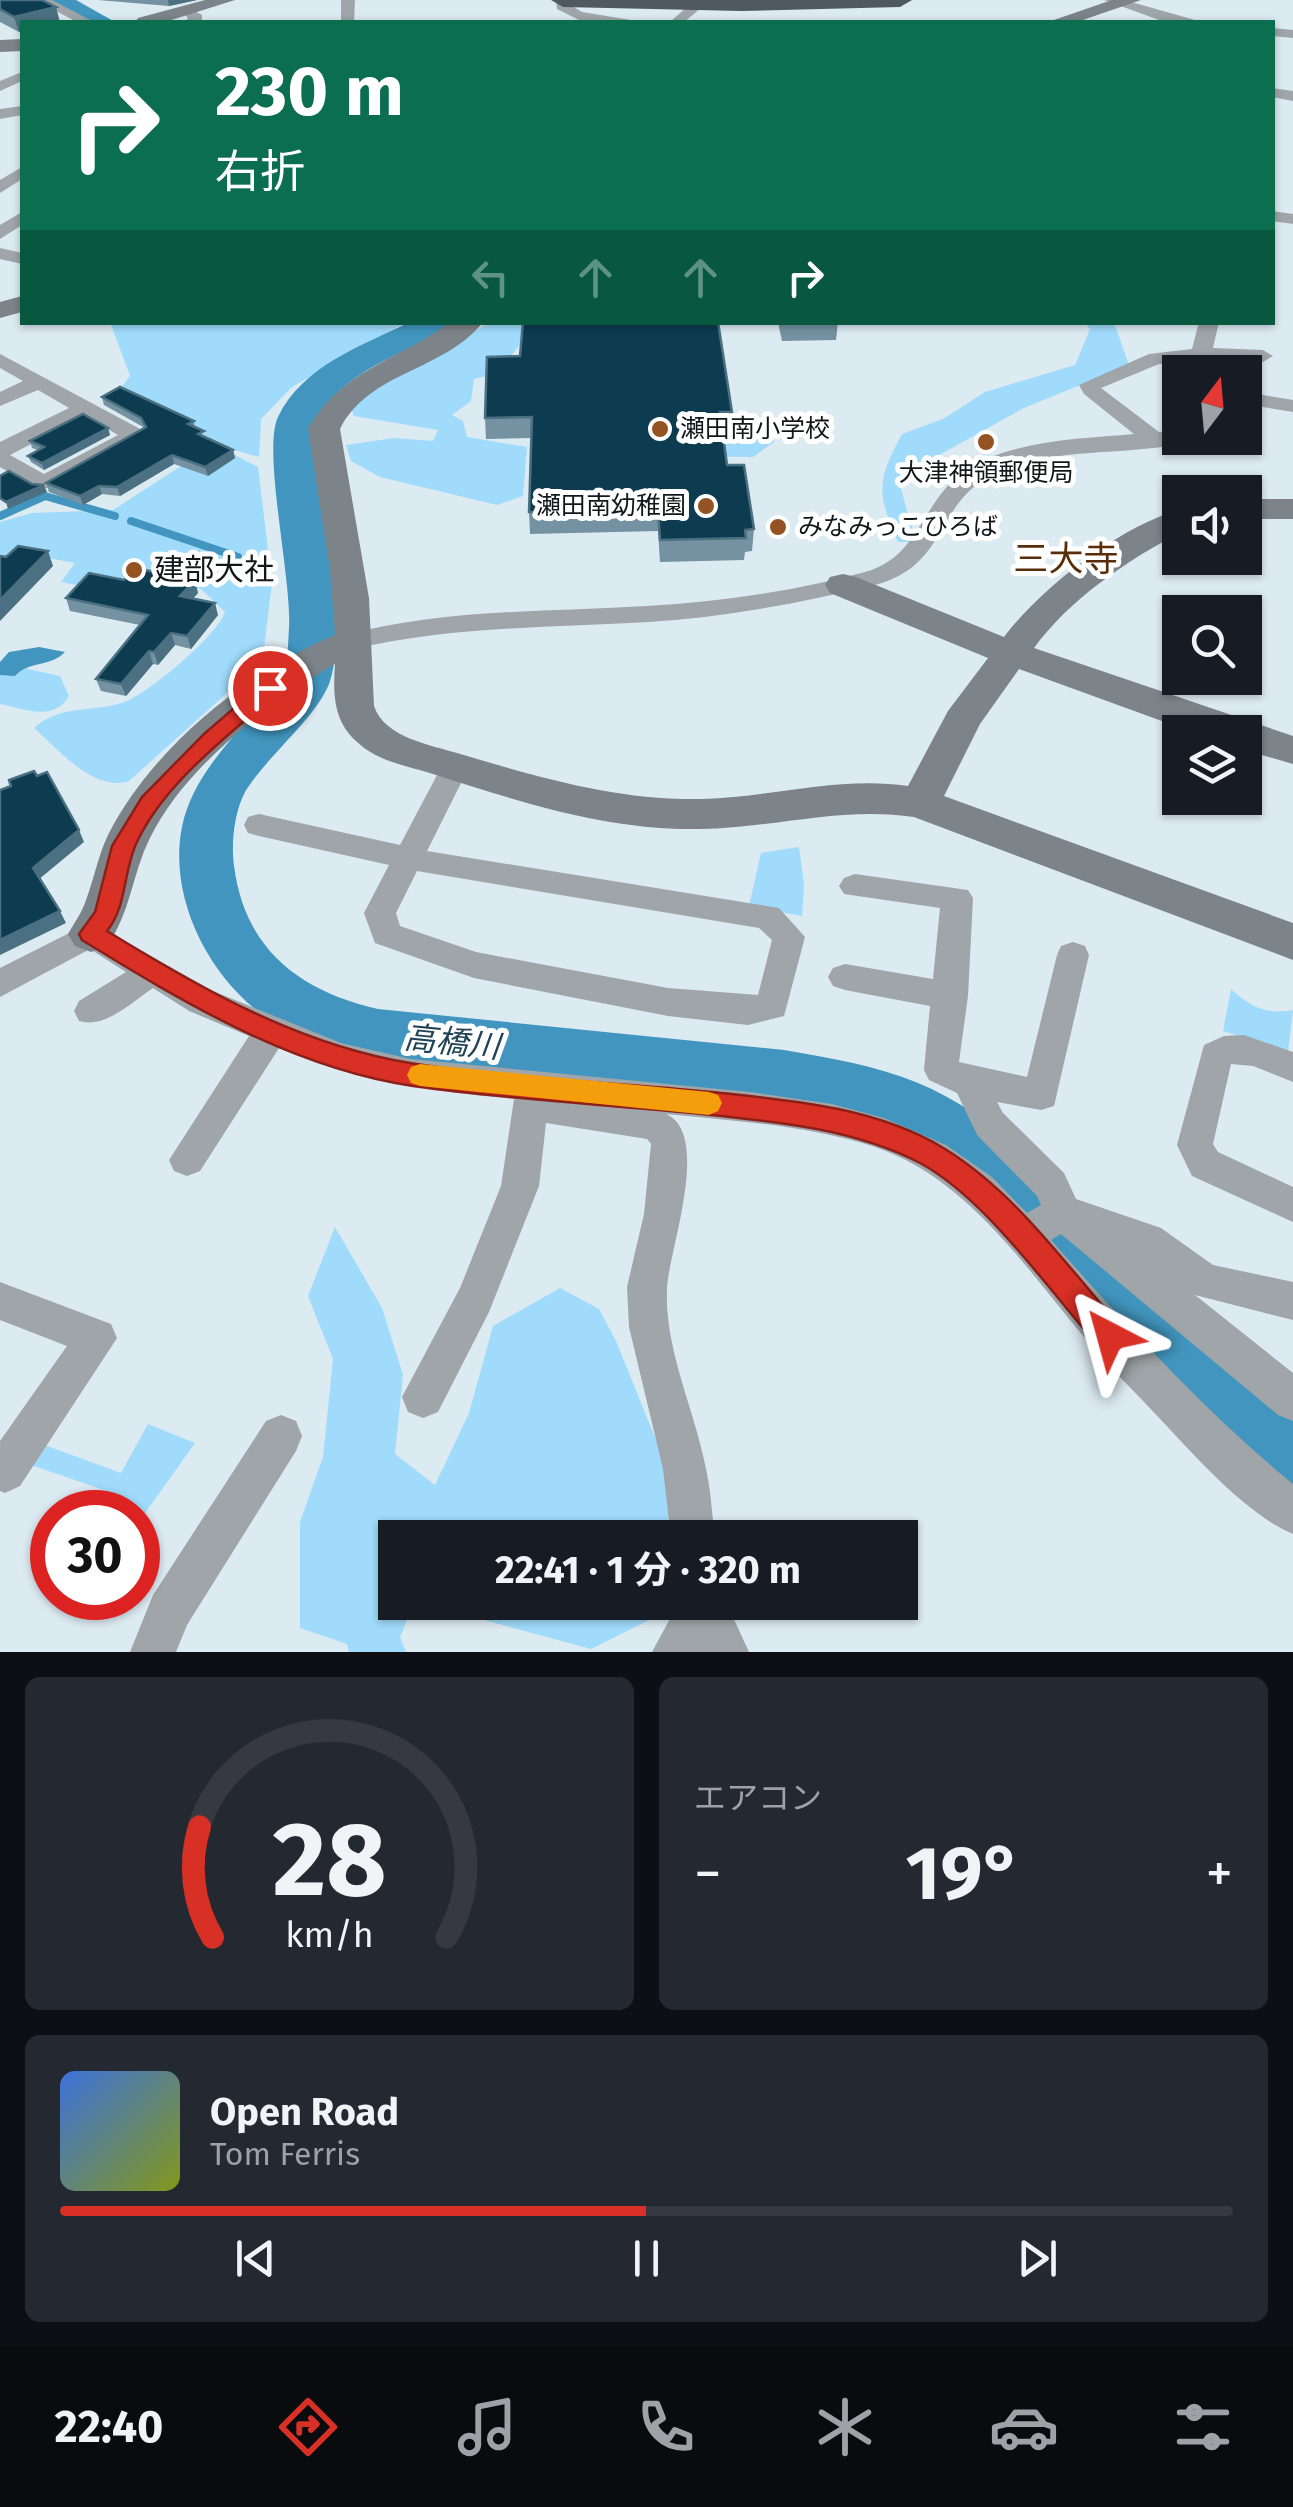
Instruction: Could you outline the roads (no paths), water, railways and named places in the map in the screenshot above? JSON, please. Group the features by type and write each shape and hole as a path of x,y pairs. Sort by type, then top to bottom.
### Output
{"highway":[{"path":"563,0 756,4 900,0"}],"street":[{"path":"42,0 84,20"},
{"path":"162,20 190,17 226,0"},
{"path":"563,0 562,6 579,16 617,20"},
{"path":"1064,20 1121,1 1188,20"},
{"path":"679,20 694,8"},
{"path":"0,188 20,172"},
{"path":"0,234 20,219"},
{"path":"464,325 350,394 329,414 324,429 354,700 360,720 377,737 403,750 566,799 667,814 705,814 873,795 920,802 1293,942"},
{"path":"1200,354 1207,325"},
{"path":"1155,440 1092,390 1090,384 1156,358 1231,355"},
{"path":"0,360 134,435 44,483 6,468"},
{"path":"0,400 38,382"},
{"path":"1262,401 1293,406"},
{"path":"0,450 84,408"},
{"path":"0,984 91,934 106,916 124,846 150,803 212,739 282,678 346,643 390,631 500,617 696,611 843,585 901,566 930,532 953,496 977,473 1062,448 1162,439"},
{"path":"1262,509 1293,509"},
{"path":"920,802 962,720 1010,653 1053,604 1135,542 1162,529"},
{"path":"843,585 920,620 1183,715"},
{"path":"1262,741 1293,750"},
{"path":"259,825 408,858 768,918 789,937 772,1006 748,1011 581,986 474,966 386,934 380,913 408,858 455,767"},
{"path":"855,886 957,898 951,996 941,1070 970,1082 1042,1095 1073,955"},
{"path":"91,934 150,973 270,1033 337,1057 532,1096 660,1128 669,1141 663,1214 646,1287 649,1327 685,1469 691,1520"},
{"path":"91,1011 150,973"},
{"path":"845,977 951,996"},
{"path":"187,1160 270,1033"},
{"path":"1293,1066 1241,1049 1225,1048 1216,1055 1195,1145 1206,1164 1293,1205"},
{"path":"970,1082 990,1124 1051,1185 1045,1223 1110,1336 1209,1440 1293,1512"},
{"path":"532,1096 751,1108 832,1120 884,1134 933,1156 979,1188 1045,1223 1293,1400"},
{"path":"424,1397 475,1299 520,1186 532,1096"},
{"path":"1045,1223 1146,1240 1188,1273 1212,1283 1293,1300"},
{"path":"0,1301 98,1338 5,1470 0,1469"},
{"path":"153,1652 169,1611 281,1436"},
{"path":"675,1652 693,1620"},
{"path":"710,1620 726,1652"}],"waterway":[{"name":"高橋川","path":"58,0 99,20"},
{"name":"高橋川","path":"432,325 339,373 307,402 295,420 294,453 312,619 305,684 223,786 208,828 209,886 217,914 247,965 302,1010 378,1034 784,1076 843,1086 899,1103 969,1147 1025,1198 1138,1326 1293,1466"},
{"path":"0,516 45,496 115,516"},
{"path":"131,521 238,557"}],"place":[{"name":"瀬田南小学校","path":"660,429"},
{"name":"大津神領郵便局","path":"986,442"},
{"name":"瀬田南幼稚園","path":"706,506"},
{"name":"みなみっこひろば","path":"778,527"},
{"name":"建部大社","path":"134,570"}],"district":[{"name":"三大寺","path":"1066,559"}]}
